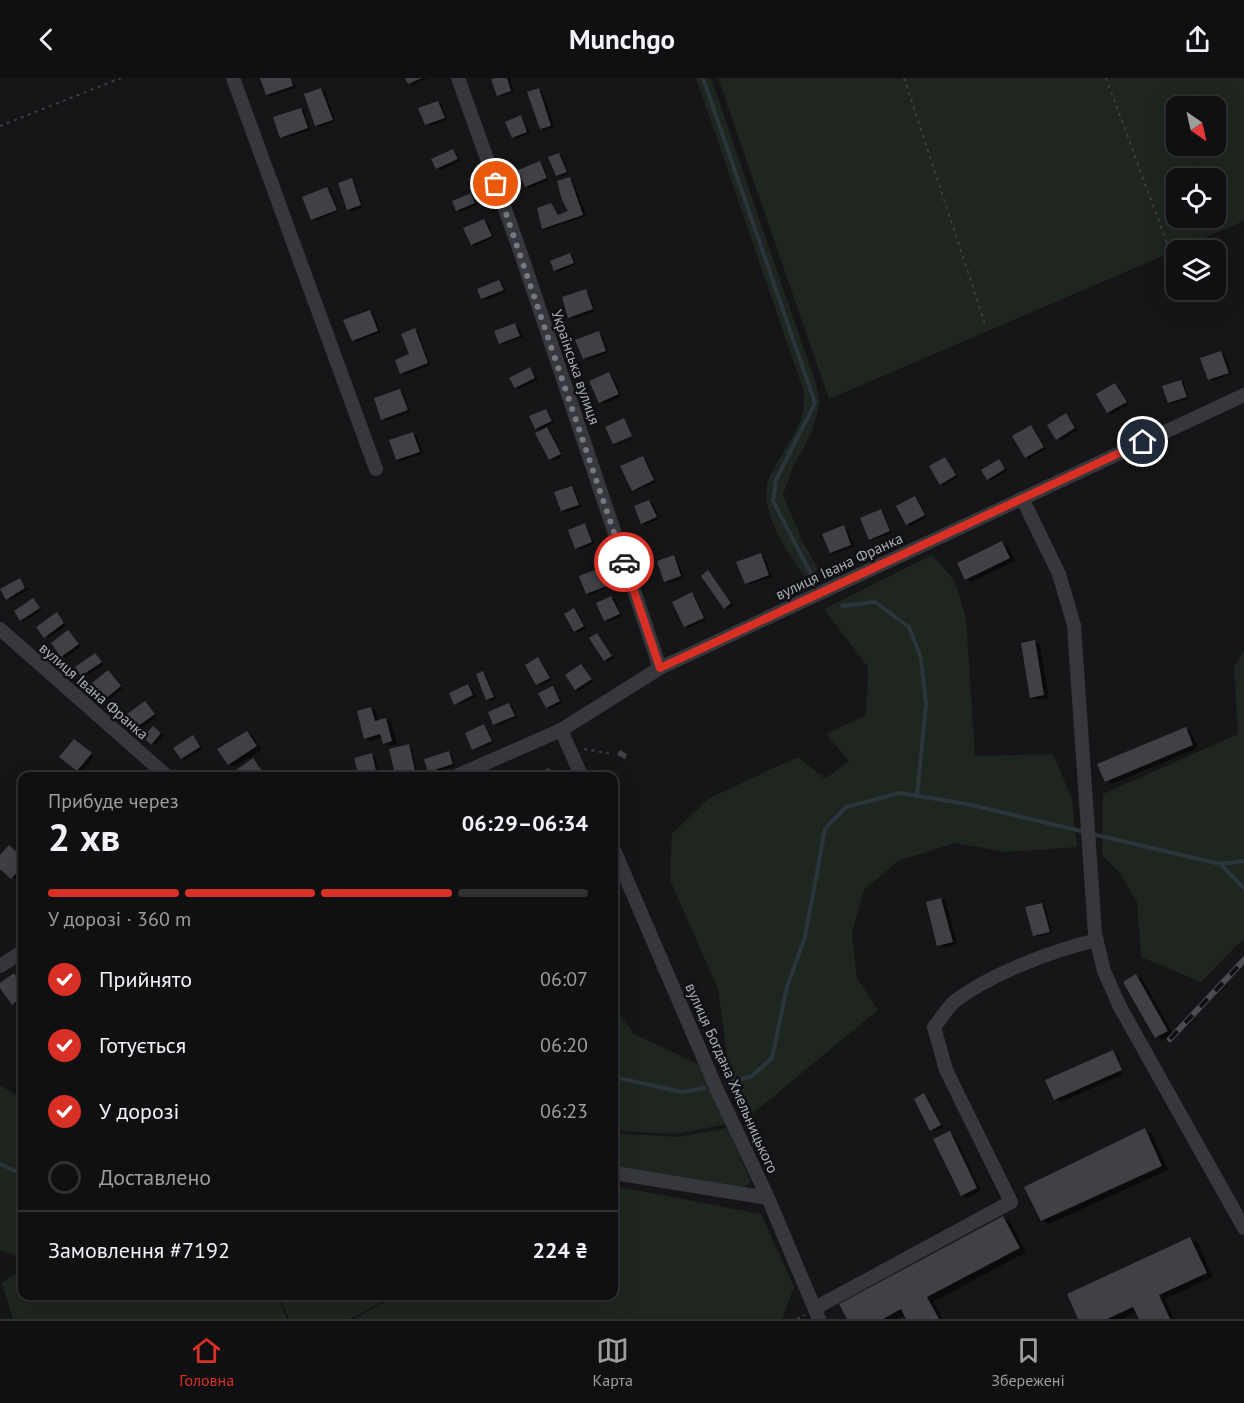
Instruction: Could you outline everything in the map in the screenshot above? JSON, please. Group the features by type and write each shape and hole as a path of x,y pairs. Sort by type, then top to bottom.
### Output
{"street":[{"path":"233,78 376,469"},
{"name":"Українська вулиця","path":"458,78 519,248 660,668"},
{"name":"вулиця Івана Франка","path":"465,772 561,730 660,668 1244,395"},
{"path":"1022,498 1059,574 1074,624 1097,940 1104,971 1120,1007 1244,1228"},
{"name":"вулиця Івана Франка","path":"0,628 162,772"},
{"path":"561,730 580,772"},
{"name":"вулиця Богдана Хмельницького","path":"618,859 817,1314"},
{"path":"817,1314 1011,1202 946,1070 934,1027 953,1002 989,981 1062,948 1097,940"},
{"path":"0,966 18,955"},
{"path":"618,1174 768,1198"}],"path":[{"path":"0,126 121,78"},
{"path":"904,78 986,327"},
{"path":"1106,78 1166,240"},
{"path":"569,747 612,754"}],"shaded area":[{"path":"696,78 711,78 816,384 820,402 812,432 793,467 783,495 802,540 818,569 812,576 804,576 782,543 770,516 766,490 774,467 798,425 804,402 803,389"},
{"path":"718,78 1244,78 1244,221 1200,240 1166,240 1166,254 829,399"},
{"path":"932,555 955,581 966,619 975,756 1053,754 1072,799 1077,847 1005,852 955,843 898,861 864,890 852,933 857,978 878,1010 752,1114 729,1070 718,989 670,880 672,834 709,798 798,757 825,779 849,761 826,734 866,715 868,667 824,609"},
{"path":"1244,651 1244,940 1201,982 1141,957 1137,902 1119,872 1102,855 1103,794 1238,734 1234,667"},
{"path":"618,1012 634,1034 698,1064 726,1124 677,1134 618,1131"},
{"path":"0,1085 18,1096 18,1257 0,1250"},
{"path":"727,1128 751,1182 740,1190 618,1169 618,1133 678,1137"},
{"path":"618,1187 761,1214 794,1287 782,1319 354,1319 390,1300 618,1300"},
{"path":"18,1271 18,1300 197,1302 279,1300 287,1319 13,1319 2,1283"},
{"path":"281,1300 386,1300 350,1319 289,1319"}],"building":[{"path":"260,78 291,78 293,86 266,95"},
{"path":"405,78 422,78 408,84"},
{"path":"507,78 511,91 497,96 491,79"},
{"path":"321,88 333,120 315,126 304,94"},
{"path":"539,88 551,126 540,129 527,92"},
{"path":"438,101 445,118 425,125 418,108"},
{"path":"301,108 308,128 280,138 273,117"},
{"path":"521,115 527,132 512,138 505,122"},
{"path":"453,149 458,159 436,169 431,159"},
{"path":"559,153 567,172 556,176 548,157"},
{"path":"540,161 547,178 525,187 518,170"},
{"path":"570,177 583,215 542,229 537,208 551,203 558,215 568,211 562,200 557,181"},
{"path":"352,178 361,205 347,210 338,183"},
{"path":"327,187 337,210 311,220 302,197"},
{"path":"471,193 475,203 456,211 452,201"},
{"path":"484,219 492,236 471,245 463,228"},
{"path":"570,253 574,263 554,271 550,261"},
{"path":"499,280 504,290 481,299 477,289"},
{"path":"586,289 593,309 568,318 562,297"},
{"path":"370,310 378,331 352,341 343,320"},
{"path":"515,323 520,336 499,344 494,331"},
{"path":"415,328 428,363 400,374 395,360 409,354 401,334"},
{"path":"599,331 606,351 583,359 575,340"},
{"path":"1221,351 1229,373 1208,380 1200,358"},
{"path":"530,367 535,378 515,388 509,378"},
{"path":"609,372 619,394 599,403 589,381"},
{"path":"1181,380 1187,397 1168,403 1162,386"},
{"path":"1115,383 1127,402 1107,413 1096,394"},
{"path":"400,389 408,410 381,420 374,398"},
{"path":"546,409 552,421 535,429 529,416"},
{"path":"1066,413 1075,428 1056,440 1047,425"},
{"path":"624,418 632,436 613,444 605,427"},
{"path":"1031,425 1044,447 1025,458 1012,436"},
{"path":"547,427 561,454 549,460 535,433"},
{"path":"413,432 420,452 396,460 389,440"},
{"path":"643,456 654,480 632,491 620,466"},
{"path":"945,457 956,475 940,485 929,466"},
{"path":"999,459 1005,469 987,480 981,470"},
{"path":"572,486 579,505 561,511 554,492"},
{"path":"915,496 925,515 906,525 896,506"},
{"path":"649,500 657,517 641,524 634,506"},
{"path":"881,509 890,531 869,540 860,518"},
{"path":"585,523 592,542 575,549 568,530"},
{"path":"844,525 851,545 830,553 822,534"},
{"path":"1002,541 1010,558 965,580 957,563"},
{"path":"761,553 769,575 745,584 736,562"},
{"path":"674,555 681,576 664,582 657,561"},
{"path":"600,568 607,586 586,594 579,576"},
{"path":"708,570 731,603 724,609 701,576"},
{"path":"20,578 25,588 6,600 0,589"},
{"path":"692,592 704,618 684,627 672,602"},
{"path":"611,596 620,614 604,621 596,603"},
{"path":"33,598 40,608 20,621 14,611"},
{"path":"574,608 584,626 574,632 564,614"},
{"path":"57,612 64,623 44,638 36,627"},
{"path":"68,630 79,644 61,657 51,643"},
{"path":"597,633 612,656 604,661 589,638"},
{"path":"1035,640 1044,695 1030,698 1021,643"},
{"path":"95,653 102,662 81,676 75,667"},
{"path":"538,657 550,678 536,685 525,665"},
{"path":"581,664 592,679 575,690 565,675"},
{"path":"108,670 121,686 105,699 92,683"},
{"path":"483,671 494,697 486,700 476,674"},
{"path":"468,684 473,695 454,705 449,693"},
{"path":"553,686 560,701 546,708 538,693"},
{"path":"145,701 155,714 137,727 127,714"},
{"path":"509,703 515,716 493,725 488,712"},
{"path":"371,707 375,721 386,718 392,741 383,744 380,734 364,739 357,711"},
{"path":"484,724 492,741 472,750 465,733"},
{"path":"153,726 161,733 151,745 143,737"},
{"path":"1186,727 1193,745 1105,782 1097,764"},
{"path":"247,731 257,746 228,765 217,749"},
{"path":"193,735 200,747 181,759 173,748"},
{"path":"74,739 92,753 77,771 59,757"},
{"path":"409,744 415,770 395,772 389,749"},
{"path":"620,750 627,754 625,759 617,755"},
{"path":"449,751 453,764 428,772 424,759"},
{"path":"372,753 376,772 358,772 354,758"},
{"path":"253,758 263,772 236,772"},
{"path":"9,845 18,853 18,871 11,879 0,869 0,855"},
{"path":"941,898 953,942 937,946 926,902"},
{"path":"1042,903 1050,932 1033,936 1025,907"},
{"path":"14,973 18,979 18,1000 12,1005 0,988 0,983"},
{"path":"1136,974 1168,1031 1155,1038 1123,982"},
{"path":"1113,1050 1122,1070 1054,1100 1045,1080"},
{"path":"924,1093 941,1125 930,1131 914,1099"},
{"path":"1145,1128 1162,1166 1041,1221 1024,1187"},
{"path":"950,1131 977,1188 961,1196 933,1139"},
{"path":"1003,1216 1020,1248 927,1297 939,1319 906,1319 901,1309 883,1319 847,1319 839,1304"},
{"path":"1190,1237 1207,1273 1159,1295 1170,1319 1139,1319 1133,1307 1107,1319 1078,1319 1067,1294"}],"waterway":[{"path":"703,78 815,403 776,480 773,501 812,576"},
{"path":"842,606 875,602 909,627 921,658 926,705 917,796"},
{"path":"727,1083 752,1076 772,1058 787,987 805,937 825,829 846,807 900,793 967,804 1085,832"},
{"path":"1092,834 1220,864 1244,861"},
{"path":"1220,864 1244,888"},
{"path":"618,1078 682,1092 704,1088"},
{"path":"0,1164 18,1172"}],"railway":[{"path":"1170,1039 1244,960"}],"way so far":[{"path":"496,184 624,562"}],"route":[{"path":"624,562 660,668 1143,442"}]}
